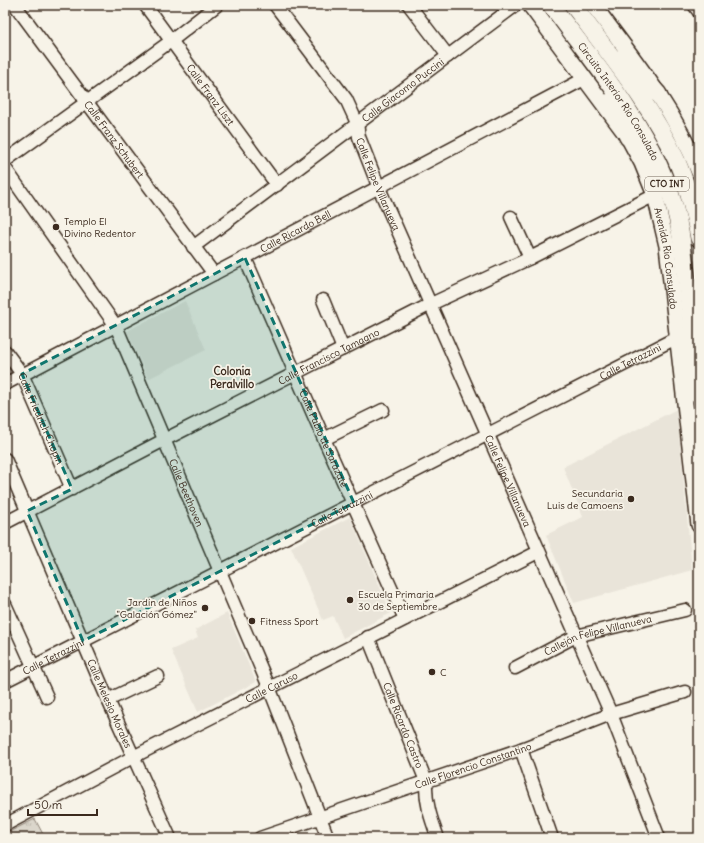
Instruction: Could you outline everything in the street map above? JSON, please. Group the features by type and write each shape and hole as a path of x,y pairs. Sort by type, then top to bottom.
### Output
{"highway":[{"name":"Circuito Interior Río Consulado","path":"551,5 625,104 640,127 667,184 679,224 683,248 699,395"},
{"name":"Circuito Interior Río Consulado","path":"575,8 648,109 668,143 692,204 699,238"},
{"path":"575,8 597,26 630,65 658,94"},
{"path":"569,29 584,64 616,110 628,137"}],"main road":[{"name":"Avenida Río Consulado","path":"530,5 628,137 642,163 655,195 667,246 699,525"},
{"name":"CTO INT","path":"593,5 658,94 682,135 699,172"}],"street":[{"name":"Calle Franz Schubert","path":"15,5 214,274"},
{"name":"Calle Franz Liszt","path":"145,5 277,185"},
{"path":"5,161 171,41 217,5"},
{"name":"Calle Felipe Villanueva","path":"275,5 346,99 357,123 359,137 379,188 431,304 538,552 611,714 659,838"},
{"path":"409,5 448,56"},
{"name":"Calle Giacomo Puccini","path":"193,247 516,5"},
{"path":"694,5 699,12"},
{"name":"Calle Ricardo Bell","path":"5,384 379,188 584,78"},
{"name":"Calle Beethoven","path":"5,168 116,326 269,688 328,838"},
{"name":"Calle Francisco Tamagno","path":"5,523 431,304 530,258 655,195"},
{"path":"511,217 530,258"},
{"name":"Calle Pablo de Sarazate","path":"245,258 405,619"},
{"path":"323,300 343,349"},
{"name":"Calle Tetrazzini","path":"5,681 84,642 219,571 354,504 487,434 678,337"},
{"name":"Calle Friedrich Chopin","path":"5,351 22,374 72,488"},
{"path":"324,439 383,410"},
{"name":"Calle Melesio Morales","path":"5,459 108,700 170,838"},
{"name":"Calle Caruso","path":"5,825 368,637 538,552"},
{"path":"5,604 47,697"},
{"name":"Callejón Felipe Villanueva","path":"515,668 576,636 685,610"},
{"name":"Calle Ricardo Castro","path":"368,637 426,781 425,795 438,838"},
{"path":"108,700 158,676"},
{"name":"Calle Florencio Constantino","path":"260,838 521,749 611,714 685,692"},
{"path":"521,749 552,838"}],"highlighted area":[{"path":"245,258 354,503 83,641 27,511 72,489 22,374"}],"shaded area":[{"path":"185,301 206,350 148,379 127,331"},
{"name":"Secundaria Luis de Camoens","path":"677,409 692,570 574,603 546,535 583,517 563,467"},
{"path":"350,517 391,613 343,638 333,616 323,620 291,547"},
{"path":"227,613 256,682 198,712 171,650 198,638 195,630"}],"green space":[{"path":"35,819 45,838 5,838 5,834"}],"place":[{"name":"Templo El Divino Redentor","path":"56,227"},
{"name":"Secundaria Luis de Camoens","path":"631,499"},
{"name":"Escuela Primaria 30 de Septiembre","path":"350,600"},
{"name":"Jardín de Niños \"Galación Gómez\"","path":"205,608"},
{"name":"Fitness Sport","path":"252,621"},
{"name":"C","path":"432,672"}],"district":[{"name":"Colonia Peralvillo","path":"232,377"}]}
